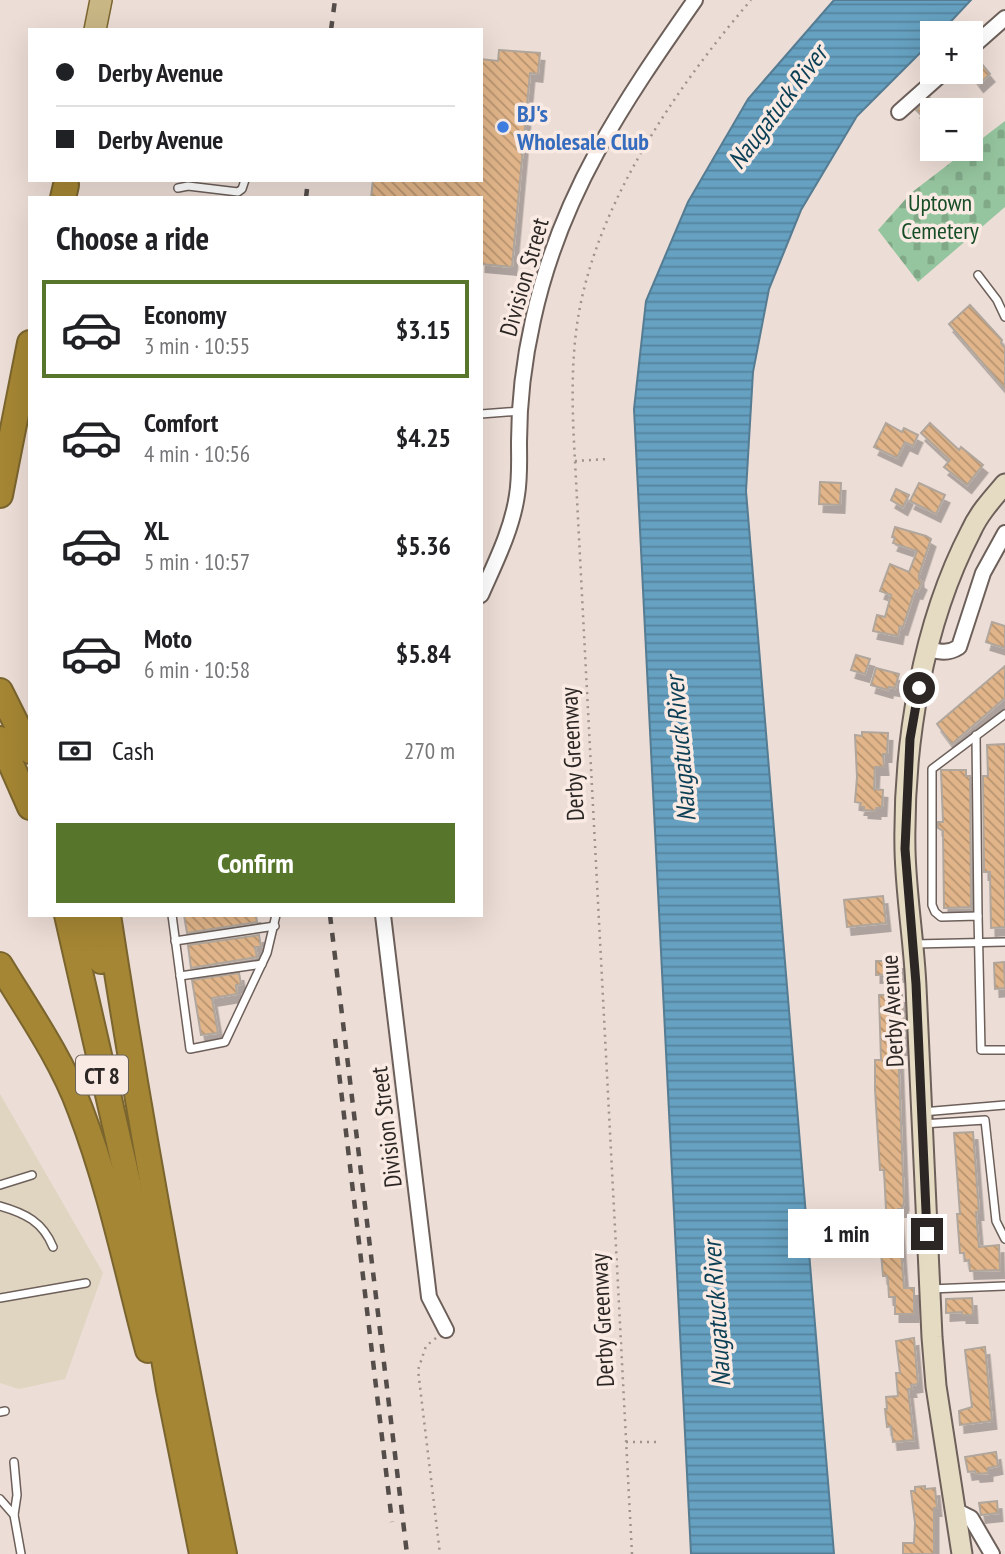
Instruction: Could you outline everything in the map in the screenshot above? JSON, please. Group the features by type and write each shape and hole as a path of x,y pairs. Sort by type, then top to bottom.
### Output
{"highway":[{"path":"0,495 28,353"},
{"path":"0,691 28,747"},
{"path":"0,739 28,802"},
{"name":"CT 8","path":"67,917 152,1287 169,1389 213,1554"},
{"name":"CT 8","path":"90,917 136,1097 218,1527 213,1554"},
{"path":"108,917 136,1097"},
{"path":"0,965 46,1041 79,1107 101,1173 139,1317 213,1554"}],"main road":[{"path":"95,28 101,0"},
{"name":"Derby Avenue","path":"962,1554 936,1386 913,944 905,861 906,787 915,708 942,600 960,554 978,519 1005,484"}],"street":[{"name":"Division Street","path":"483,591 502,548 517,499 522,382 533,319 564,216 611,126 643,74 695,0"},
{"path":"983,37 1005,18"},
{"path":"899,112 930,84"},
{"path":"928,649 951,652 959,647 983,573 1005,533"},
{"name":"Division Street","path":"383,917 429,1297 446,1330"},
{"path":"957,1511 971,1518 992,1554"}],"lane":[{"path":"177,188 188,186 238,192 244,182"},
{"path":"978,275 997,300 1005,317"},
{"path":"483,414 520,411"},
{"path":"978,916 941,917 932,905 932,769 1005,715"},
{"path":"976,735 981,1050 1005,1050"},
{"path":"172,917 190,1049 225,1042 262,964 276,917"},
{"path":"175,941 275,926"},
{"path":"913,944 1005,942"},
{"path":"180,975 262,964"},
{"path":"921,1118 1005,1105"},
{"path":"921,1118 985,1120 996,1221 1005,1239"},
{"path":"0,1185 32,1175"},
{"path":"0,1206 26,1215 40,1225 49,1236 53,1247"},
{"path":"0,1298 86,1283"},
{"path":"929,1289 1005,1286"},
{"path":"13,1462 17,1495 14,1515 21,1554"},
{"path":"0,1499 14,1515"}],"path":[{"name":"Derby Greenway","path":"632,1554 575,461 573,379 576,327 587,276 606,225 631,173 669,108 705,56 751,0"},
{"path":"575,461 608,459"},
{"path":"440,1554 418,1370 426,1346 446,1330"},
{"path":"626,1442 659,1442"}],"shaded area":[{"path":"0,1094 103,1273 65,1379 19,1389 0,1383"}],"green space":[{"name":"Uptown Cemetery","path":"1005,121 1005,207 918,282 878,230 911,193 953,161 983,161 983,138"}],"water":[{"name":"Naugatuck River","path":"834,0 971,0 951,21 920,21 920,53 857,116 801,210 769,289 753,372 746,491 834,1554 691,1554 634,409 646,301 688,202 748,99"}],"building":[{"name":"BJ's Wholesale Club","path":"499,50 540,53 538,74 530,73 512,267 483,264 483,196 371,196 373,182 483,182 483,59 498,61"},
{"path":"983,65 990,74 983,80"},
{"path":"970,305 1002,340 1005,348 1005,389 949,324"},
{"path":"886,423 902,432 904,428 918,435 913,446 905,442 897,458 874,447"},
{"path":"930,423 959,450 961,447 983,465 967,485 944,467 950,460 921,433"},
{"path":"820,482 841,483 840,505 819,504"},
{"path":"919,483 945,495 936,514 910,501"},
{"path":"896,489 909,495 903,507 891,500"},
{"path":"895,527 931,539 919,575 922,582 918,591 915,590 898,636 873,631 877,615 885,617 891,595 880,591 890,564 909,572 917,551 893,543"},
{"path":"992,622 1005,626 1005,648 986,642"},
{"path":"856,655 870,659 865,674 851,670"},
{"path":"1005,666 1005,698 952,744 937,724"},
{"path":"876,668 899,674 895,688 889,687 888,690 871,685"},
{"path":"862,732 888,733 887,754 883,754 884,767 875,767 874,789 883,790 882,808 876,808 876,811 864,810 864,807 860,807 861,803 855,802 855,735 862,736"},
{"path":"1005,744 1005,927 991,928 990,872 984,872 983,776 988,776 987,745"},
{"path":"941,770 966,770 966,776 970,776 971,907 944,908 943,831 938,828 938,822 943,822"},
{"path":"883,896 886,923 847,927 844,900"},
{"path":"184,917 256,917 257,922 187,933"},
{"path":"259,935 261,947 255,947 257,957 191,968 188,945"},
{"path":"876,961 899,961 899,974 876,975"},
{"path":"1004,962 1005,988 995,989 994,963"},
{"path":"239,973 241,984 236,985 237,994 212,998 218,1033 201,1035 192,980"},
{"path":"879,995 902,995 905,1047 898,1047 904,1202 902,1209 898,1209 904,1288 914,1288 914,1314 895,1314 895,1297 889,1297 887,1276 883,1276 879,1229 887,1229 875,1089 875,1060 881,1060"},
{"path":"973,1132 979,1247 999,1245 1000,1270 970,1271 969,1260 965,1261 964,1253 960,1253 954,1133"},
{"path":"972,1298 973,1315 962,1315 962,1312 946,1313 946,1299"},
{"path":"914,1338 918,1384 911,1385 912,1389 908,1389 914,1440 893,1442 891,1426 887,1427 885,1409 886,1397 898,1396 896,1373 900,1373 896,1341"},
{"path":"985,1347 992,1421 960,1425 959,1411 972,1407 965,1350"},
{"path":"996,1452 998,1466 988,1468 988,1473 968,1472 965,1457"},
{"path":"925,1486 925,1489 935,1488 937,1508 934,1508 934,1554 903,1554 903,1543 914,1543 915,1523 911,1491 915,1491 915,1487"},
{"path":"997,1501 998,1513 981,1515 979,1503"}],"railway":[{"path":"331,28 335,0"},
{"path":"306,196 308,182"},
{"path":"330,917 407,1554"},
{"path":"335,1039 392,1522"}],"place":[{"name":"BJ's Wholesale Club","path":"503,127"}],"route":[{"path":"919,688 910,739 905,849 916,984 927,1234"}]}
